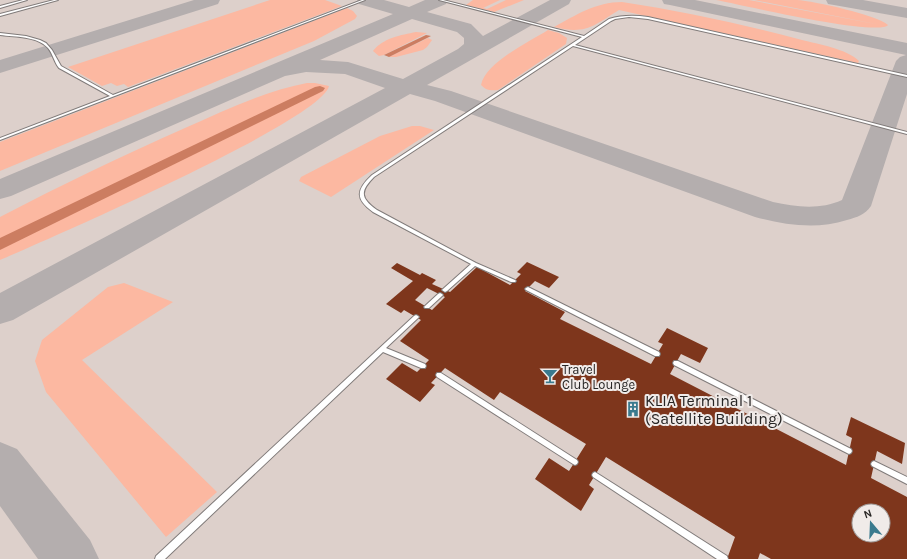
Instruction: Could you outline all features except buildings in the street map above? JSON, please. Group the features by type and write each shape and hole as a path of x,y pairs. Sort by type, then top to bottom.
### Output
{"lane":[{"path":"0,7 26,0"},
{"path":"0,15 57,0"},
{"path":"0,139 364,0"},
{"path":"440,0 584,37"},
{"path":"513,281 474,264 368,207 362,196 364,186 373,176 614,18 631,16 643,17 907,76"},
{"path":"0,34 33,40 44,44 49,49 56,63 60,67 113,96"},
{"path":"573,45 907,133"},
{"path":"445,290 474,264"},
{"path":"528,289 657,354"},
{"path":"427,307 440,295"},
{"path":"159,559 416,317"},
{"path":"382,349 423,366"},
{"path":"676,363 849,451"},
{"path":"438,375 575,462"},
{"path":"874,464 907,481"},
{"path":"595,474 724,559"}],"shaded area":[{"path":"0,0 907,0 907,559 0,559"},
{"path":"270,0 325,0 342,6 128,87 124,84 117,86 111,83 102,86 68,67"},
{"path":"473,0 500,0 483,8 487,9 506,0 524,0 494,12 466,5"},
{"path":"716,0 749,0 881,25 754,0 805,1 859,13 882,21 888,25 879,28 860,27 777,13"},
{"path":"622,2 735,23 780,34 840,50 859,61 858,63 619,10 589,28 574,30 554,27 595,7 604,4"},
{"path":"347,8 353,11 357,16 355,19 314,41 0,171 0,142"},
{"path":"548,30 559,33 567,38 566,44 498,90 488,90 481,85 491,68 499,61 509,53"},
{"path":"416,32 427,33 384,55 379,56 373,51 387,40"},
{"path":"426,35 431,36 389,57 384,55"},
{"path":"428,38 432,40 423,50 396,57 389,57"},
{"path":"307,83 329,86 314,103 281,125 179,179 0,260 0,217 92,171 215,114 260,96 291,86"},
{"path":"320,86 325,88 323,91 0,250 0,238 315,87"},
{"path":"412,126 420,126 434,130 331,197 299,181 301,177 380,136"},
{"path":"124,283 173,302 82,360 217,492 166,537 46,392 35,361 42,340 108,287"}],"taxiway":[{"path":"0,67 212,0"},
{"path":"365,0 410,13"},
{"path":"410,13 440,0"},
{"path":"406,86 563,0"},
{"path":"670,0 907,49"},
{"path":"834,0 907,13"},
{"path":"267,75 410,13"},
{"path":"410,13 464,28 473,35 475,42 474,45 463,55"},
{"path":"406,86 443,96 766,210 789,215 811,217 834,214 855,206 907,61"},
{"path":"267,75 281,70 306,66 329,66 348,68 382,80 406,86"},
{"path":"0,190 267,75"},
{"path":"0,310 406,86"},
{"path":"0,465 71,559"}],"place":[{"name":"Travel Club Lounge","path":"550,376"},
{"name":"KLIA Terminal 1 (Satellite Building)","path":"633,409"}]}
